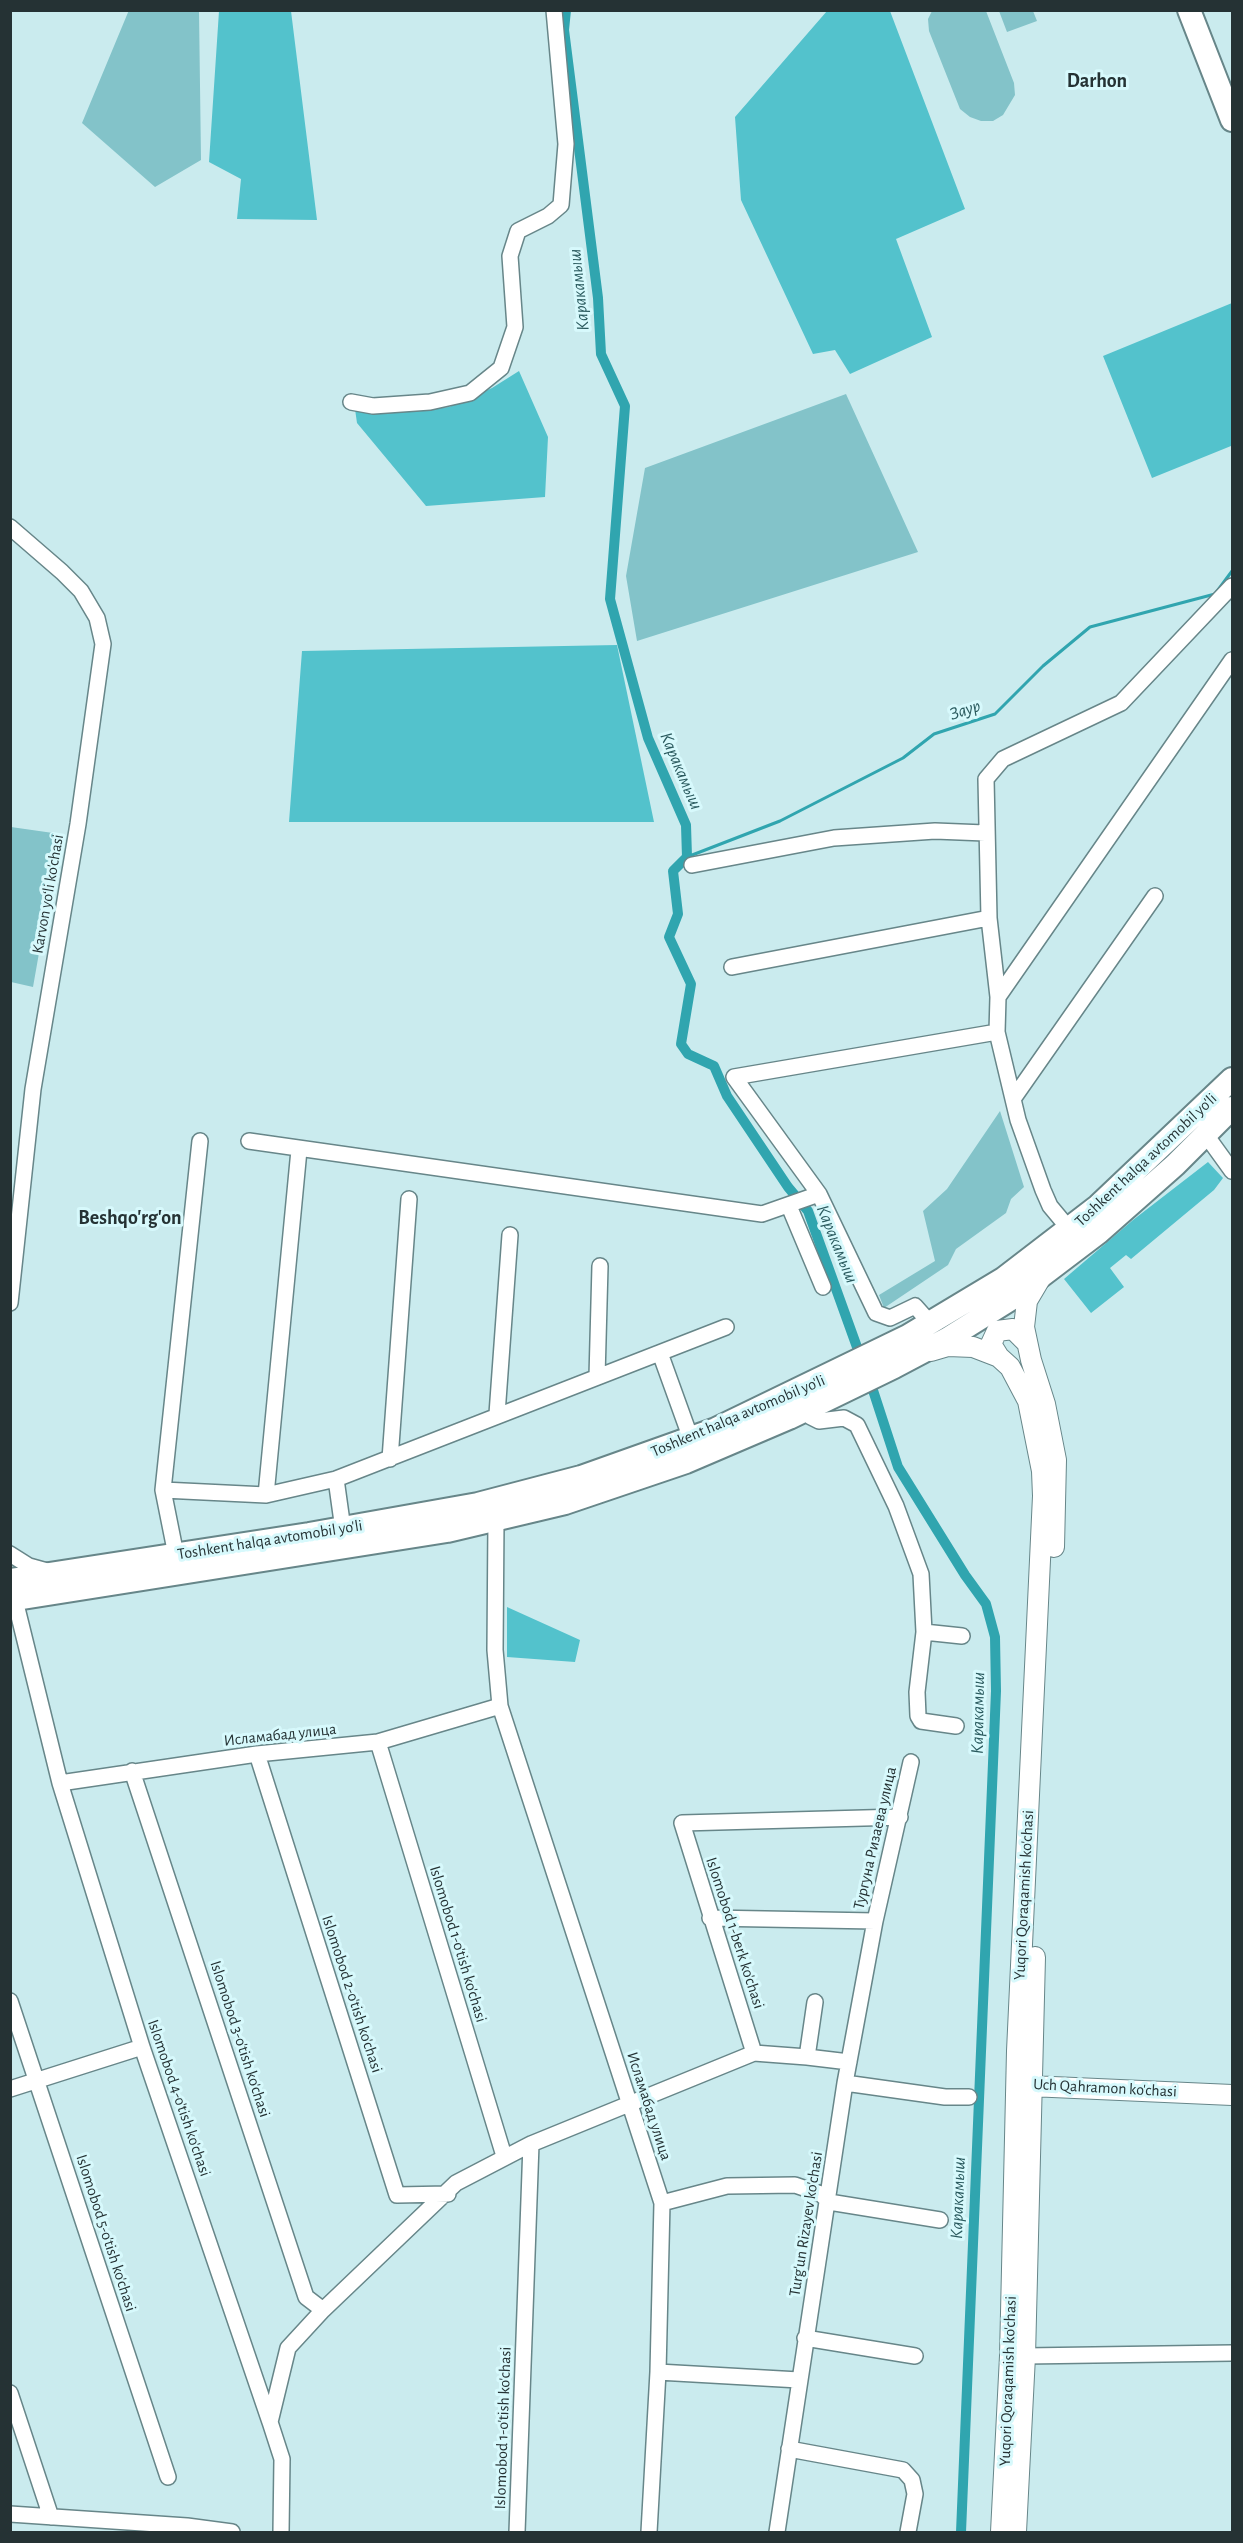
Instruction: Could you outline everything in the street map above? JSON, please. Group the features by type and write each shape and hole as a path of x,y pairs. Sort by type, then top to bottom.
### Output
{"highway":[{"path":"1189,10 1233,120"},
{"name":"Toshkent halqa avtomobil yo'li","path":"889,1358 915,1356 979,1319 1041,1277 1132,1190 1233,1079"},
{"name":"Toshkent halqa avtomobil yo'li","path":"12,1593 56,1573 100,1576 176,1555 311,1544 513,1496 603,1470 852,1377 889,1358 932,1324 1003,1280 1070,1230 1132,1190 1206,1135 1233,1108"},
{"name":"Toshkent halqa avtomobil yo'li","path":"12,1593 100,1576 311,1544 496,1521 565,1503 653,1474 737,1442 805,1410 852,1377"}],"main road":[{"name":"Yuqori Qoraqamish ko'chasi","path":"1001,2532 1057,1477 1047,1411 1026,1342 1024,1311 1030,1293 1041,1277"},
{"path":"999,1358 991,1344 998,1331 1013,1329 1026,1342"},
{"name":"Yuqori Qoraqamish ko'chasi","path":"915,1356 936,1349 961,1346 984,1350 999,1358 1016,1375 1028,1401 1041,1454 1043,1496 1025,2080 1025,2356 1016,2532"},
{"name":"Uch Qahramon ko'chasi","path":"1025,2080 1233,2083"},
{"name":"Uch Qahramon ko'chasi","path":"1025,2080 1233,2095"}],"street":[{"path":"351,402 373,406 430,402 470,393 501,368 515,327 510,256 518,231 548,216 561,205 566,144 554,10"},
{"name":"Karvon yo‘li ko'chasi","path":"10,527 81,591 97,618 103,644 78,824 33,1089 14,1241 10,1303"},
{"path":"1070,1230 1050,1206 1013,1099 997,1032 998,998 989,918 986,779 1003,759 1121,703 1233,586"},
{"path":"998,998 1233,660"},
{"path":"692,865 834,838 935,831 986,833"},
{"path":"1013,1099 1155,896"},
{"path":"732,967 989,918"},
{"path":"932,1324 915,1306 890,1318 876,1313 819,1194 734,1077 997,1032"},
{"path":"1206,1135 1233,1171"},
{"path":"176,1555 164,1490 200,1141"},
{"path":"249,1141 299,1150 762,1214 819,1194"},
{"path":"266,1495 299,1150"},
{"path":"390,1459 409,1199"},
{"path":"789,1206 823,1287"},
{"path":"497,1414 510,1235"},
{"path":"597,1377 600,1266"},
{"path":"164,1490 266,1495 336,1479 497,1414 726,1327"},
{"path":"660,1353 691,1439"},
{"path":"805,1410 819,1421 844,1418 857,1425 896,1506 921,1575 924,1632 917,1692 918,1716 921,1721 956,1726"},
{"path":"336,1479 342,1522"},
{"name":"Исламабад улица","path":"496,1521 495,1650 500,1706 662,2204 658,2372 649,2532"},
{"path":"10,1554 29,1566 56,1573"},
{"name":"Islomobod 4-o'tish ko'chasi","path":"12,1593 60,1783 142,2047 282,2459 281,2532"},
{"path":"924,1632 962,1636"},
{"name":"Исламабад улица","path":"60,1783 257,1754 378,1742 500,1706"},
{"name":"Islomobod 1-o'tish ko'chasi","path":"378,1742 504,2156"},
{"name":"Islomobod 2-o'tish ko'chasi","path":"257,1754 397,2195 448,2194"},
{"name":"Тургуна Ризаева улица","path":"875,1921 911,1762"},
{"name":"Islomobod 3-o'tish ko'chasi","path":"132,1771 306,2297 323,2310"},
{"name":"Islomobod 1-berk ko'chasi","path":"754,2053 682,1823 900,1817"},
{"path":"710,1918 875,1921"},
{"name":"Turg'un Rizayev ko'chasi","path":"777,2532 805,2338 829,2202 845,2083 875,1921"},
{"name":"Islomobod 5-o'tish ko'chasi","path":"10,2001 168,2477"},
{"path":"807,2058 815,2002"},
{"path":"10,2089 142,2047"},
{"path":"270,2422 288,2348 323,2310 448,2194 456,2183 504,2156 531,2144 754,2053 849,2062"},
{"path":"845,2083 936,2096 969,2097"},
{"name":"Islomobod 1-o'tish ko'chasi","path":"517,2532 531,2144"},
{"path":"662,2204 727,2186 795,2184 822,2194 829,2202 940,2220"},
{"path":"805,2338 915,2356"},
{"path":"1025,2356 1233,2353"},
{"path":"658,2372 799,2380"},
{"path":"10,2393 51,2517"},
{"path":"789,2449 903,2470 912,2480 915,2494 908,2532"},
{"path":"10,2514 148,2528 232,2532"}],"shaded area":[{"path":"129,10 199,11 201,160 155,187 82,123"},
{"path":"219,11 291,11 317,220 237,219 241,179 209,162"},
{"path":"827,11 890,11 965,209 896,239 932,337 850,374 835,350 813,354 741,200 735,117"},
{"path":"932,11 986,11 1014,83 1015,95 1003,115 993,121 981,121 970,117 960,109 929,31 928,19"},
{"path":"999,11 1033,11 1037,21 1007,32"},
{"path":"1232,303 1232,449 1231,446 1152,478 1103,356"},
{"path":"519,371 548,437 545,497 426,506 357,423 355,409 388,413 449,407 492,388"},
{"path":"846,394 918,552 637,641 626,576 645,468"},
{"path":"617,645 654,822 289,822 302,651"},
{"path":"11,827 60,834 33,987 11,982"},
{"path":"1000,1111 1024,1187 1011,1199 1006,1213 956,1249 948,1265 884,1308 879,1295 935,1261 923,1211 947,1189"},
{"path":"1208,1162 1223,1178 1214,1190 1131,1259 1126,1255 1110,1268 1124,1287 1091,1313 1064,1279 1133,1220"},
{"path":"507,1607 580,1640 575,1662 507,1657"}],"waterway":[{"name":"Каракамыш","path":"566,10 564,30 598,298 601,354 625,406 610,599 648,738 686,825 687,857 673,871 678,914 669,937 691,984 681,1044 688,1054 714,1066 727,1096 788,1187 808,1211 862,1361"},
{"name":"Заур","path":"687,857 780,821 903,758 934,734 995,714 1043,666 1090,627 1215,594 1232,571"},
{"name":"Каракамыш","path":"869,1378 898,1467 965,1575 986,1604 995,1637 996,1691 961,2532"}],"district":[{"name":"Darhon","path":"1097,81"},
{"name":"Beshqo'rg'on","path":"130,1218"}]}
